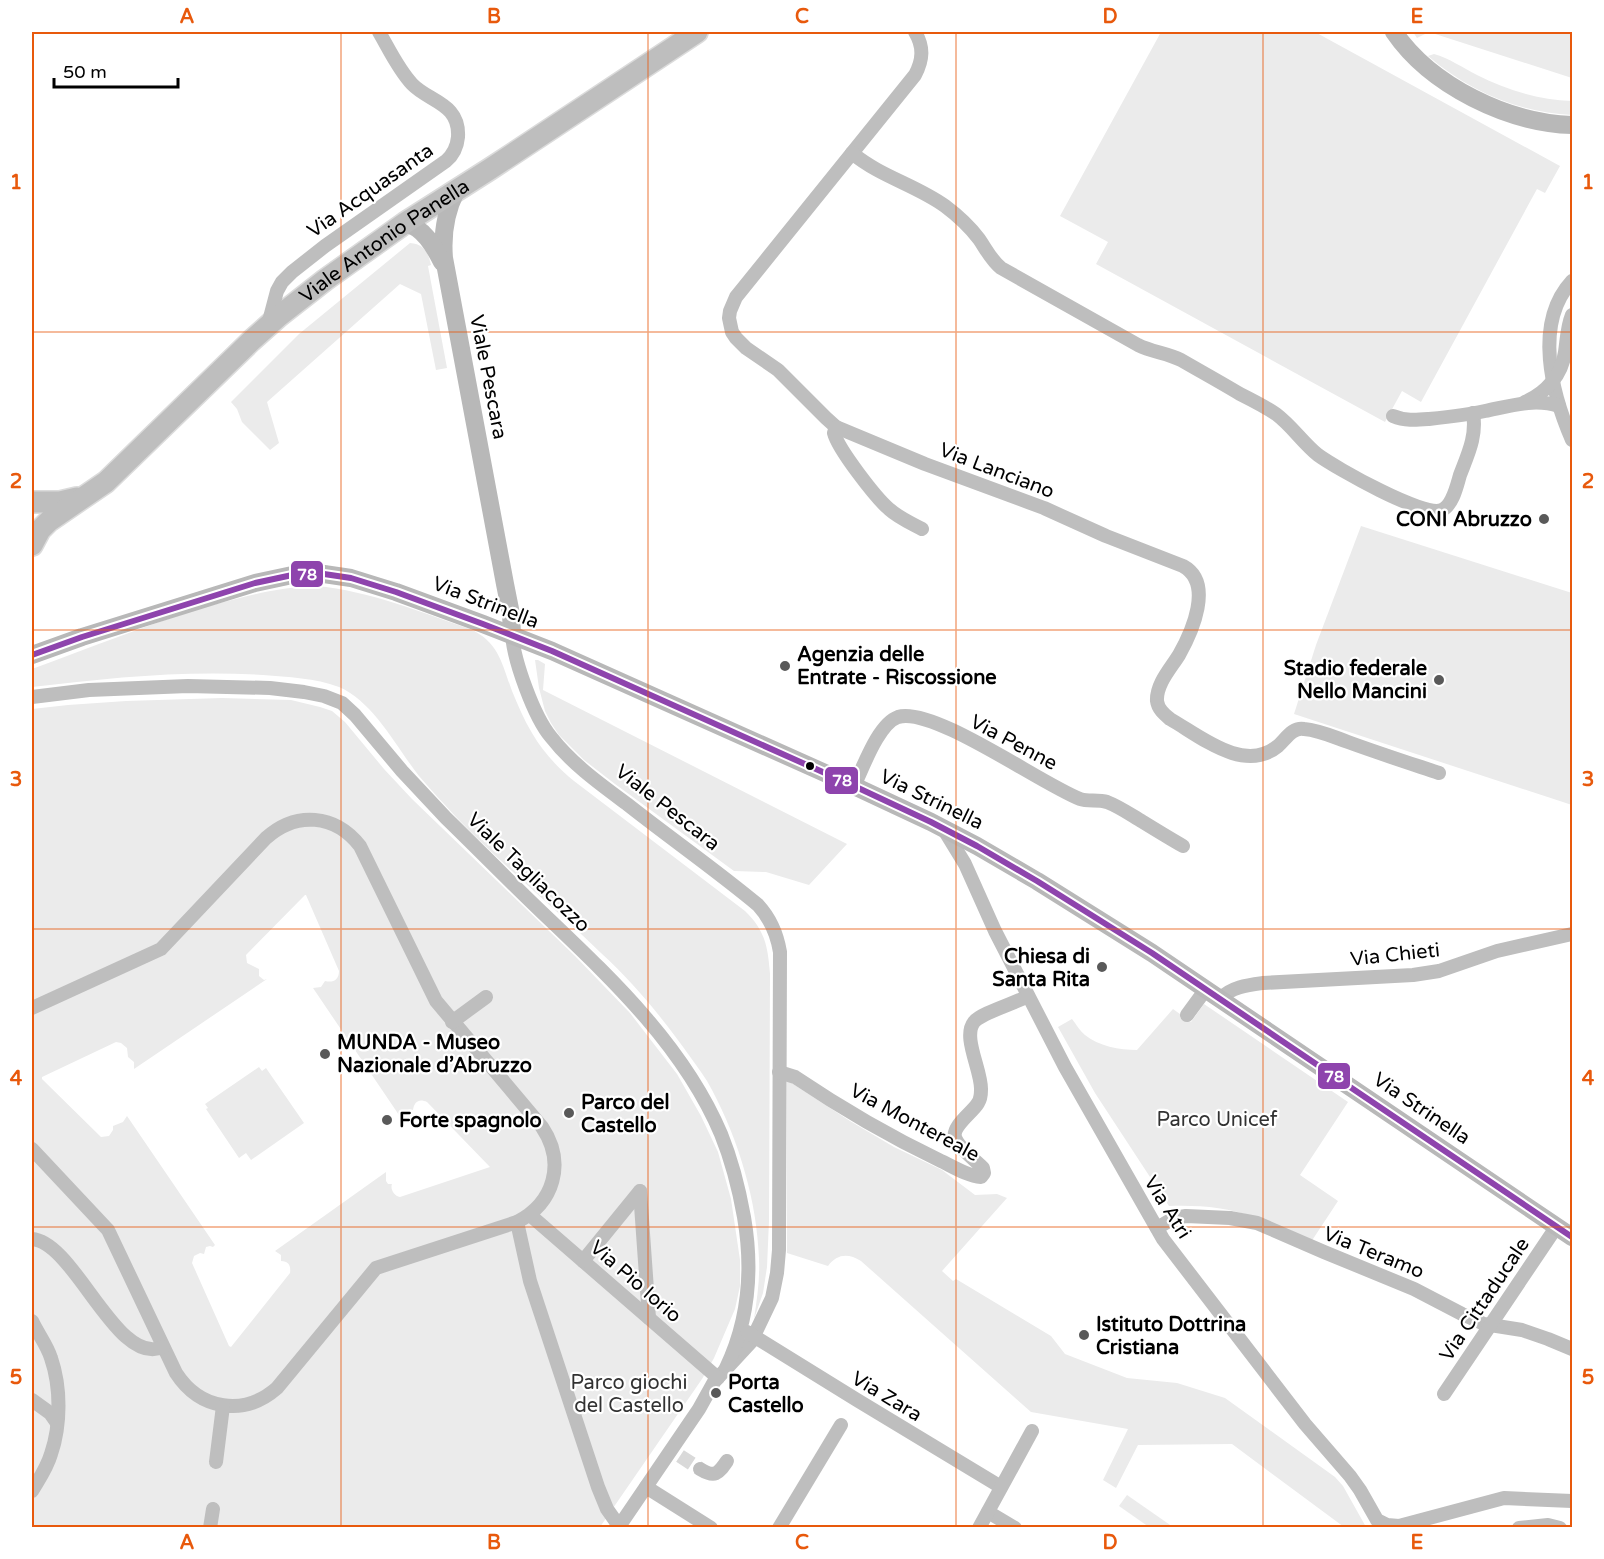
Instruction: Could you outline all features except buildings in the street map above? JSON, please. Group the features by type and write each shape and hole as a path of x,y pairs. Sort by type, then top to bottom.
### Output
{"main road":[{"name":"Viale Antonio Panella","path":"32,545 40,530 49,521 99,488 268,325 325,280 405,223 697,32"},
{"path":"1394,32 1426,68 1483,103 1522,118 1572,125"},
{"name":"Viale Pescara","path":"456,191 448,206 444,228 446,272 507,592 512,635"},
{"name":"Viale Pescara","path":"405,223 414,226 427,237 446,272"},
{"name":"Viale Antonio Panella","path":"32,502 71,500 99,488"},
{"name":"Via Strinella","path":"32,655 255,583 283,576 310,573 337,575 371,584 512,635 854,786 988,852 1117,930 1572,1237"}],"street":[{"name":"Via Acquasanta","path":"268,325 275,294 287,276 325,246 446,162 456,149 458,133 453,115 441,102 419,91 410,82 379,32"},
{"name":"Via Lanciano","path":"915,32 922,54 915,75 736,297 729,318 732,332 743,345 778,370 836,427 925,464 1044,508 1189,570 1198,584 1199,602 1183,647 1160,686 1157,702 1166,716 1218,747 1242,756 1261,754 1274,749 1296,729 1304,729 1439,773"},
{"path":"852,153 874,169 946,206 977,236 992,261 1001,268 1138,345 1154,352 1170,355 1270,411 1289,425 1316,453 1354,477 1391,495 1432,511 1442,510 1447,506 1451,501 1473,439 1475,425 1473,413"},
{"path":"1570,287 1555,308 1550,329 1551,358 1559,406 1572,440"},
{"path":"1520,404 1537,395 1554,380 1563,363 1567,330 1572,315"},
{"path":"1393,416 1414,420 1473,413 1520,404 1544,403 1559,406"},
{"path":"836,427 834,433 837,442 882,503 897,515 922,529"},
{"name":"Viale Pescara","path":"512,635 517,663 540,720 553,740 592,777 758,905 778,941 780,952 777,1273 772,1298 754,1338 746,1350 722,1373"},
{"name":"Viale Tagliacozzo","path":"32,697 130,688 244,687 315,693 334,699 348,708 440,812 616,986 664,1041 694,1082 721,1135 731,1162 741,1199 747,1236 748,1293 741,1327 722,1373"},
{"name":"Via Penne","path":"854,786 885,726 900,717 914,716 975,741 1081,799 1102,801 1117,807 1183,846"},
{"path":"32,1008 160,949 271,833 290,823 311,820 326,822 351,835 360,846 436,1001 542,1127 549,1139 554,1159 553,1179 545,1198 530,1215 517,1222 376,1268 278,1388 252,1403 223,1406 202,1399 187,1388 176,1373 108,1230 32,1149"},
{"path":"943,828 968,864 977,853 988,852"},
{"name":"Via Atri","path":"969,842 971,850 968,864 971,878 987,914 1065,1067 1157,1228 1172,1251 1305,1424 1350,1476 1381,1526"},
{"name":"Via Chieti","path":"1213,994 1263,983 1401,976 1435,972 1497,951 1572,934"},
{"path":"1187,1015 1213,994"},
{"name":"Via Montereale","path":"779,1072 795,1077 872,1125 930,1156 968,1174 981,1177 984,1173 983,1168 959,1144 954,1134 981,1097 981,1081 970,1029 981,1017 1028,996"},
{"path":"452,1022 486,997"},
{"path":"583,1261 640,1191 649,1318"},
{"name":"Via Pio Iorio","path":"530,1215 649,1318 722,1373"},
{"name":"Via Teramo","path":"1157,1228 1174,1218 1186,1216 1230,1218 1257,1223 1414,1289 1491,1326 1522,1330 1572,1349"},
{"path":"517,1222 530,1281 598,1486 618,1527 646,1487 675,1453 710,1388 722,1373"},
{"name":"Via Cittaducale","path":"1444,1394 1557,1226"},
{"path":"32,1239 43,1241 56,1251 104,1312 137,1345 148,1350 163,1347"},
{"path":"32,1322 53,1363 57,1394 57,1423 51,1454 32,1491"},
{"name":"Via Zara","path":"741,1327 754,1338 1001,1487"},
{"path":"32,1400 50,1413 57,1423"},
{"path":"216,1462 223,1406"},
{"path":"779,1527 841,1425"},
{"path":"980,1527 1032,1431"},
{"path":"700,1469 709,1474 715,1474 727,1461"},
{"path":"646,1487 711,1527"},
{"path":"1381,1526 1399,1526 1504,1498 1572,1501"},
{"path":"210,1527 213,1509"},
{"path":"988,1512 1015,1527"},
{"path":"1519,1527 1548,1525 1560,1527"}],"green space":[{"path":"1161,32 1315,32 1560,166 1545,193 1537,189 1421,402 1402,391 1385,422 1096,264 1108,242 1060,216"},
{"path":"1413,32 1429,32 1417,38"},
{"path":"1429,32 1572,32 1572,78"},
{"path":"1434,54 1512,90 1547,99 1572,101 1572,115 1533,110 1496,98 1444,69 1428,56"},
{"path":"410,243 422,247 430,260 431,265 428,266 447,368 436,370 421,294 400,284 267,402 279,443 270,450 242,422 237,409 231,402 299,334"},
{"name":"Stadio federale Nello Mancini","path":"1361,526 1572,593 1572,805 1294,714 1316,645"},
{"path":"316,586 375,597 480,634 498,655 526,723 556,765 745,911 757,925 766,947 770,974 769,1221 767,1267 763,1293 754,1319 759,1282 755,1215 738,1151 722,1110 707,1081 637,990 614,965 456,817 419,776 384,726 363,703 339,687 330,684 301,678 263,675 176,674 32,687 32,669 141,628 249,596 288,588"},
{"path":"535,660 545,664 543,690 847,844 809,885 766,872 734,871 584,760 559,735 545,711"},
{"name":"Parco del Castello","path":"222,698 291,700 332,711 345,722 412,799 575,956 630,1013 677,1074 718,1152 731,1199 740,1260 740,1286 735,1309 714,1358 702,1379 600,1527 32,1527 32,709 126,701","holes":["306,895 339,971 335,980 325,981 321,987 313,988 401,1118 407,1111 413,1110 417,1102 422,1100 427,1102 490,1167 400,1197 393,1192 392,1184 386,1181 386,1172 275,1251 281,1255 281,1261 289,1264 290,1273 231,1347 192,1263 194,1256 204,1254 206,1247 215,1245 127,1116 123,1122 113,1126 109,1136 101,1137 42,1077 116,1042 127,1048 128,1057 134,1062 134,1069 267,979 264,980 259,976 259,969 247,963 246,955"]},
{"name":"Parco Unicef","path":"1204,1004 1348,1102 1300,1175 1338,1201 1311,1242 1261,1220 1233,1211 1202,1206 1169,1206 1095,1093 1058,1027 1072,1019 1083,1033 1096,1042 1117,1048 1137,1050 1173,1009 1191,1022"},
{"path":"259,1067 262,1071 266,1068 304,1123 251,1160 246,1153 239,1158 206,1109 208,1108 205,1104"},
{"path":"787,1080 894,1147 942,1170 975,1195 997,1194 1007,1198 942,1271 953,1281 956,1279 1051,1336 1065,1354 1127,1378 1177,1383 1225,1398 1335,1477 1343,1486 1366,1527 1344,1527 1232,1444 1138,1445 1116,1488 1103,1480 1128,1429 1031,1412 861,1261 843,1256 835,1259 828,1266 787,1253"},
{"path":"1127,1495 1173,1527 1149,1527 1119,1506"}],"tunnel":[{"path":"680,1456 700,1469"}],"transit line":[{"name":"78","path":"32,655 255,583 297,574 324,574 351,578 483,624 552,651 854,786 977,846 1152,953 1572,1237"}],"place":[{"name":"CONI Abruzzo","path":"1544,519"},
{"name":"Agenzia delle Entrate - Riscossione","path":"785,666"},
{"name":"Stadio federale Nello Mancini","path":"1439,680"},
{"name":"Chiesa di Santa Rita","path":"1102,967"},
{"name":"MUNDA - Museo Nazionale d’Abruzzo","path":"325,1054"},
{"name":"Parco del Castello","path":"569,1113"},
{"name":"Forte spagnolo","path":"387,1120"},
{"name":"Istituto Dottrina Cristiana","path":"1084,1335"},
{"name":"Porta Castello","path":"716,1393"}],"park label":[{"name":"Parco giochi del Castello","path":"629,1394"}]}
